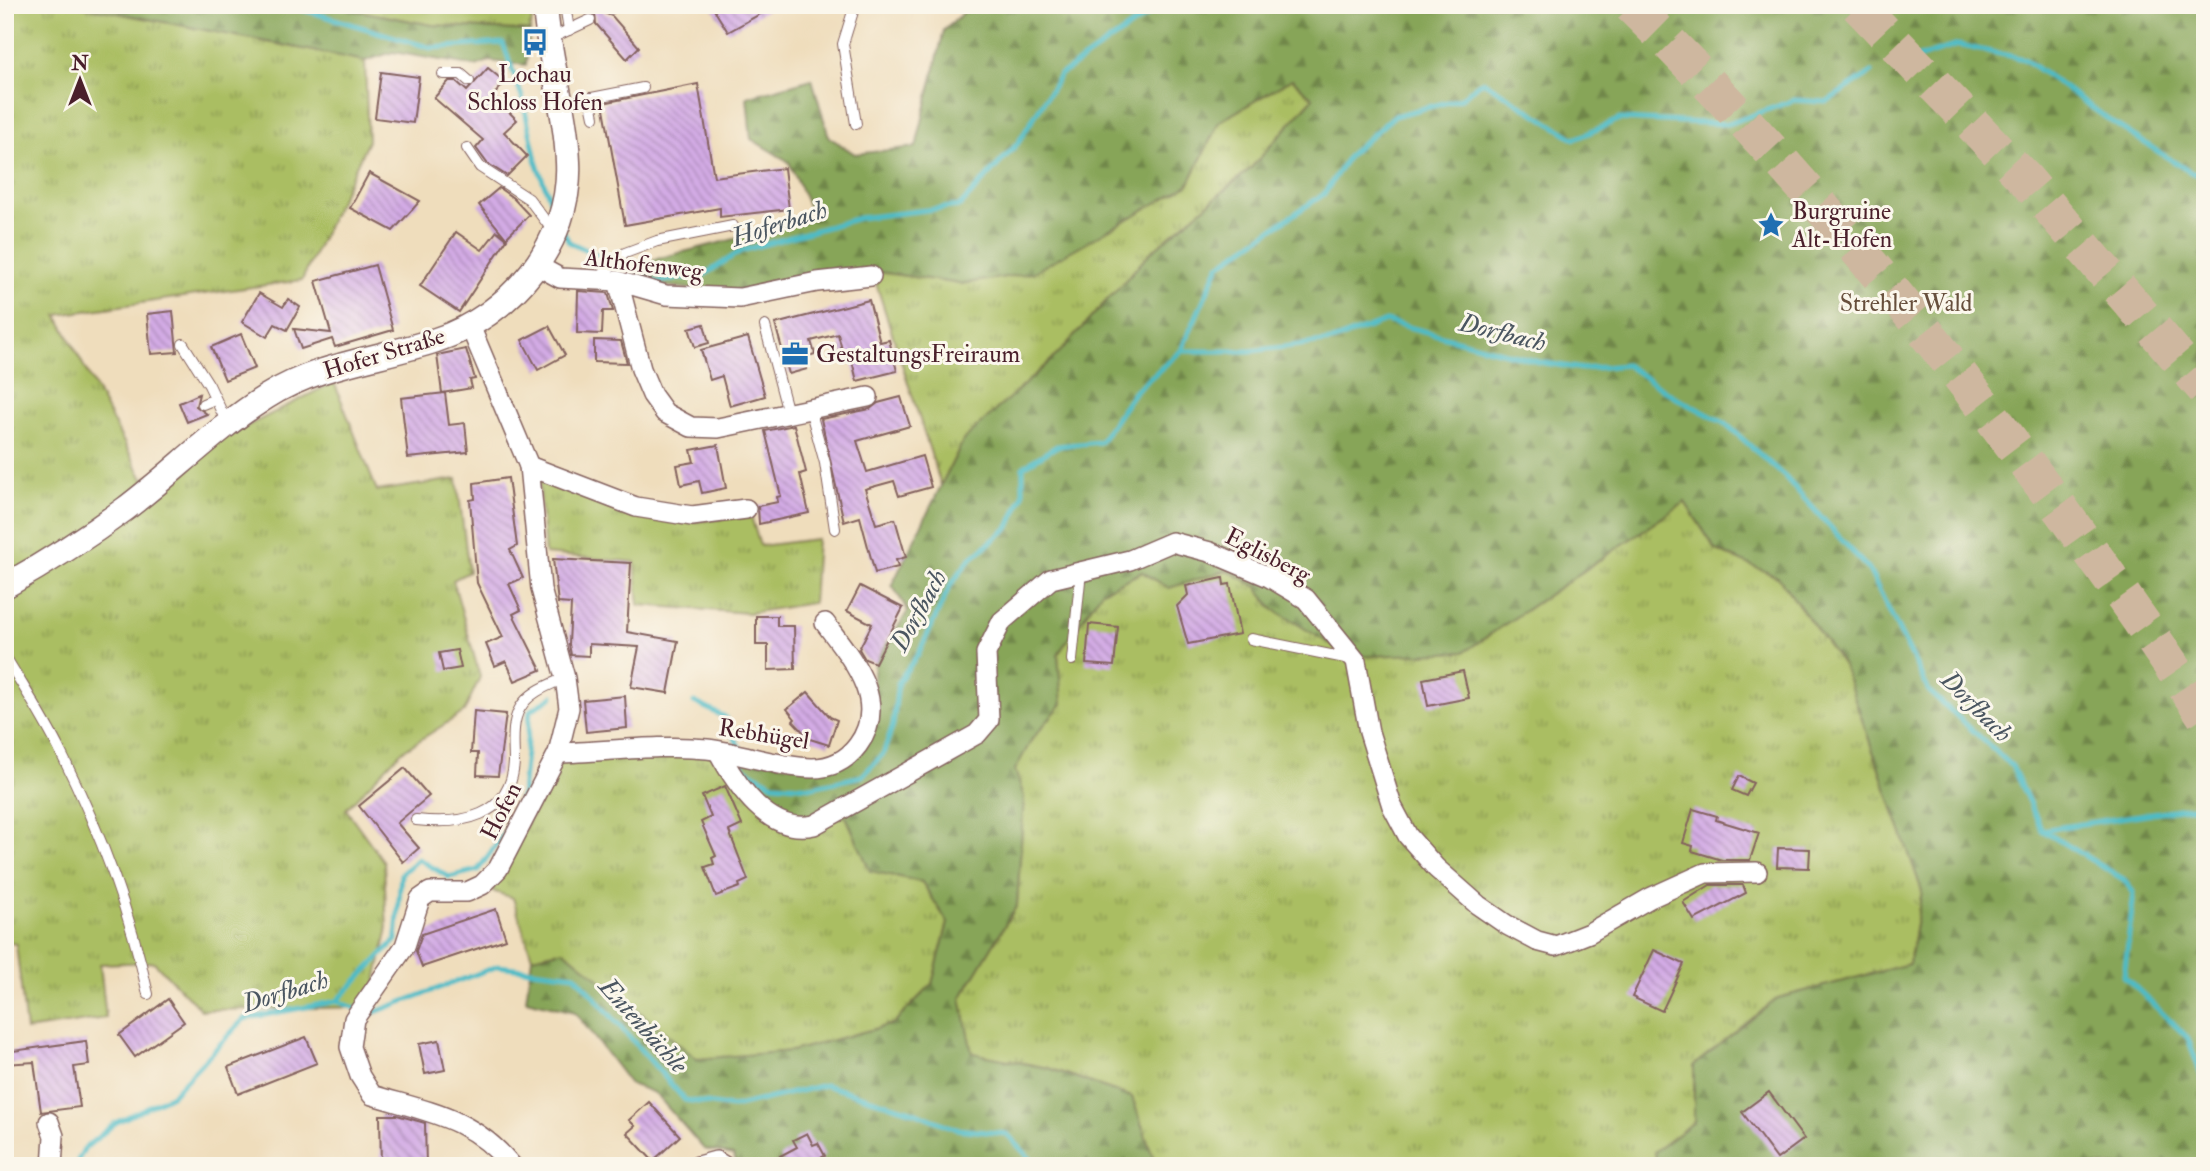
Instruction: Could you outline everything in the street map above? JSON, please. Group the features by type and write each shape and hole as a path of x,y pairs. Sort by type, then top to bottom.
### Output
{"street":[{"name":"Hofer Straße","path":"5,586 47,563 125,509 267,397 306,377 343,363 437,340 470,326 502,304 538,266 558,222 568,163 561,104 565,31 545,5"},
{"name":"Althofenweg","path":"538,266 560,278 607,277 666,295 740,298 817,282 870,284"},
{"path":"607,277 652,395 665,413 691,427 719,428 868,397"},
{"name":"Hofen","path":"470,326 529,466 541,589 565,678 569,708 558,753 498,869 482,885 467,892 430,892 420,899 405,946 354,1019 350,1047 360,1076 372,1094 454,1118 500,1151 512,1166"},
{"path":"529,466 636,507 692,516 747,509"},
{"name":"Eglisberg","path":"735,754 733,778 769,815 789,827 814,825 869,797 977,734 989,720 986,653 1002,621 1051,579 1130,560 1172,542 1210,552 1269,577 1306,599 1356,661 1369,732 1380,771 1392,806 1408,835 1436,868 1478,905 1537,941 1556,946 1589,933 1650,898 1705,873 1758,872"},
{"name":"Rebhügel","path":"558,753 707,749 815,768 832,765 849,756 863,738 871,702 859,668 825,623"},
{"path":"48,1122 54,1136 52,1166"},
{"path":"698,1166 716,1161 724,1166"}],"lane":[{"path":"565,5 565,31"},
{"path":"855,5 843,44 856,124"},
{"path":"565,31 590,20"},
{"path":"565,31 584,36"},
{"path":"443,74 461,74 469,81"},
{"path":"561,104 643,88"},
{"path":"594,96 594,117"},
{"path":"467,148 480,167 558,222"},
{"path":"607,277 625,253 657,240 733,226"},
{"path":"765,326 788,414"},
{"path":"183,344 228,426"},
{"path":"203,404 215,399"},
{"path":"810,409 825,463 835,528"},
{"path":"1072,660 1081,571"},
{"path":"1251,639 1356,661"},
{"path":"5,656 61,752 96,832 139,952 148,994"},
{"path":"416,820 444,823 471,820 500,801 511,780 515,722 520,708 534,693 565,678"}],"green space":[{"path":"5,5 76,5 365,61 368,141 302,280 57,315 143,479 334,382 377,491 457,479 469,572 453,580 480,677 464,712 401,752 346,809 384,862 387,933 370,1007 201,1010 154,962 100,964 106,1018 26,1030 16,944 5,942"},
{"path":"76,5 346,5 349,9 432,25 530,31 526,65 489,61 476,66 393,52 365,61"},
{"path":"346,5 535,5 530,31 432,25 349,9"},
{"name":"Strehler Wald","path":"972,5 2205,5 2205,1166 1657,1166 1654,1152 1694,1122 1694,1065 1778,998 1909,964 1922,891 1843,665 1778,577 1716,550 1685,502 1464,652 1351,657 1273,609 1256,586 1227,570 1169,588 1142,572 1102,591 1058,654 1062,704 1032,739 1015,770 1024,797 1017,905 961,998 972,1053 1048,1068 1132,1097 1156,1166 738,1166 733,1155 704,1149 655,1093 630,1084 575,1012 526,1000 532,957 564,950 697,1059 792,1051 893,1024 932,984 948,923 922,882 870,871 846,816 789,827 718,751 787,765 850,756 871,702 875,663 908,611 892,585 964,439 1058,354 1151,252 1251,168 1313,98 1292,79 1219,122 1188,185 1032,273 961,284 872,271 740,295 634,282 632,265 814,219 789,162 751,139 747,97 812,79 829,137 855,154 916,147 944,30"},
{"path":"1292,79 1313,98 1251,168 1151,252 1058,354 964,439 941,485 872,271 961,284 1188,185 1219,122"},
{"path":"539,480 682,523 751,516 760,546 817,539 813,603 749,613 639,605 635,562 545,554"},
{"path":"1685,502 1716,550 1778,577 1843,665 1922,891 1909,964 1778,998 1694,1122 1654,1152 1657,1166 1156,1166 1132,1097 1048,1068 971,1053 961,998 1017,905 1024,797 1014,770 1032,739 1061,704 1058,654 1102,591 1142,572 1169,588 1227,570 1256,586 1273,609 1464,652"},
{"path":"718,751 846,816 870,870 922,882 948,922 932,984 893,1024 792,1051 697,1060 564,950 532,957 513,898 492,891 560,761"}],"building":[{"path":"581,5 603,5 604,13 612,16 639,47 627,59 596,24 595,14 587,13"},
{"path":"711,5 776,5 728,32"},
{"path":"488,68 505,82 493,96 517,120 504,132 527,156 507,176 487,163 476,148 483,140 434,98 449,81 456,81 467,91"},
{"path":"381,72 419,77 413,123 375,118"},
{"path":"698,84 714,177 784,168 789,209 720,217 720,208 625,225 603,103"},
{"path":"369,173 420,201 393,231 350,208"},
{"path":"499,188 529,215 506,238 479,205"},
{"path":"497,231 507,239 459,312 420,286 456,232 482,250"},
{"path":"375,265 393,330 335,347 332,339 301,349 294,329 331,333 316,281"},
{"path":"578,291 608,293 613,311 603,311 602,334 577,333"},
{"path":"259,293 283,307 288,299 300,307 287,330 275,324 267,337 242,322"},
{"path":"869,300 880,342 889,340 897,371 857,381 850,353 843,354 838,334 811,341 815,354 804,357 807,369 789,374 775,324"},
{"path":"173,311 177,352 151,354 147,314"},
{"path":"704,324 709,343 695,347 689,328"},
{"path":"549,326 565,355 538,370 522,340"},
{"path":"241,334 255,368 225,380 211,347"},
{"path":"748,337 765,396 730,406 722,376 710,380 701,350"},
{"path":"594,340 621,341 627,363 594,362"},
{"path":"466,349 475,379 470,380 472,388 442,393 437,355"},
{"path":"445,393 449,425 465,423 468,452 408,458 401,398"},
{"path":"199,394 196,406 207,414 187,422 179,403"},
{"path":"901,397 910,426 857,441 867,472 922,456 931,487 899,496 894,481 865,489 876,524 895,519 906,557 896,560 898,567 875,573 860,517 844,522 821,419 870,409 878,403"},
{"path":"794,425 806,472 800,474 809,513 759,524 758,506 778,502 777,497 781,496 765,431"},
{"path":"718,445 726,488 702,493 699,481 681,485 677,465 694,462 691,450"},
{"path":"508,478 517,546 510,550 523,578 509,584 521,610 513,614 541,670 515,681 506,661 495,666 486,644 503,637 477,583 470,500 475,499 474,483"},
{"path":"553,559 631,563 627,632 678,641 668,693 631,687 639,647 589,644 589,656 571,655 571,604 558,603"},
{"path":"1223,578 1224,585 1230,584 1240,634 1188,644 1177,606 1188,595 1186,586"},
{"path":"860,586 903,608 875,663 865,659 859,649 872,624 847,611"},
{"path":"756,616 777,616 777,626 794,626 795,669 768,670 768,645 756,645"},
{"path":"1089,624 1118,627 1114,666 1086,664"},
{"path":"457,650 461,668 443,671 439,653"},
{"path":"1463,671 1469,698 1428,706 1423,679"},
{"path":"808,692 830,717 837,720 829,745 810,739 793,721 795,719 787,709"},
{"path":"625,696 627,728 586,732 583,700"},
{"path":"474,711 506,714 498,776 477,775 478,753 471,753"},
{"path":"405,768 429,796 397,823 419,848 403,862 359,806"},
{"path":"1739,776 1753,783 1746,796 1732,790"},
{"path":"725,786 742,825 729,831 748,880 739,884 740,887 716,896 705,867 714,864 712,858 716,856 701,822 711,817 702,796"},
{"path":"1693,809 1717,816 1716,820 1759,833 1750,860 1722,860 1692,851 1693,846 1683,843"},
{"path":"1778,848 1810,849 1809,868 1777,867"},
{"path":"1710,885 1743,885 1746,893 1694,920 1683,902"},
{"path":"496,909 506,939 422,967 416,951 422,934"},
{"path":"1654,950 1684,964 1662,1011 1632,997"},
{"path":"168,999 184,1022 135,1057 119,1035"},
{"path":"306,1037 317,1063 238,1094 228,1067"},
{"path":"439,1040 445,1070 425,1074 419,1044"},
{"path":"86,1041 89,1065 74,1067 80,1107 41,1112 34,1062 5,1064 5,1052"},
{"path":"1769,1092 1804,1139 1777,1159 1742,1112"},
{"path":"649,1102 680,1136 653,1161 627,1133 635,1126 629,1120"},
{"path":"380,1115 397,1115 425,1123 426,1166 381,1166"},
{"path":"807,1133 813,1145 818,1143 825,1156 820,1158 825,1166 785,1166 780,1156 797,1147 793,1140"}],"waterway":[{"name":"Hoferbach","path":"274,5 301,9 431,48 503,43 522,97 537,164 553,208"},
{"name":"Hoferbach","path":"563,230 569,242 657,282 704,275 741,251 859,218 960,206 1018,143 1060,75 1162,5"},
{"path":"1904,62 1958,45 2024,59 2115,124 2190,172 2205,177"},
{"path":"1181,351 1219,265 1324,194 1349,155 1394,116 1460,99 1483,81 1575,139 1620,119 1728,124 1794,100 1826,102 1872,72"},
{"name":"Dorfbach","path":"742,759 744,768 773,784 812,787 862,776 883,754 893,725 898,682 919,653 950,586 969,560 1009,527 1023,495 1023,467 1057,446 1100,442 1135,391 1181,351 1251,351 1332,341 1386,321 1539,362 1583,369 1626,365 1675,397 1726,424 1785,477 1869,570 1929,691 2012,766 2042,830 2123,879 2134,893 2124,976 2188,1038 2205,1086"},
{"name":"Dorfbach","path":"75,1166 84,1149 115,1123 172,1095 244,1019 337,1001 396,940 401,874 418,859 449,877 478,870 505,832 522,794 530,711 553,696"},
{"name":"Dorfbach","path":"694,702 725,717 740,749"},
{"path":"2042,830 2205,805"},
{"name":"Entenbächle","path":"337,1001 370,1014 498,966 575,975 685,1100 733,1107 825,1085 914,1112 956,1129 1007,1134 1037,1166"},
{"name":"Dorfbach","path":"2203,1166 2205,1146"}],"tunnel":[{"path":"1631,5 1750,127 1917,322 2022,456 2205,716"},
{"path":"1858,5 2026,180 2205,389"}],"place":[{"name":"Lochau Schloss Hofen","path":"535,42"},
{"name":"Burgruine Alt-Hofen","path":"1771,225"},
{"name":"GestaltungsFreiraum","path":"795,354"}]}
